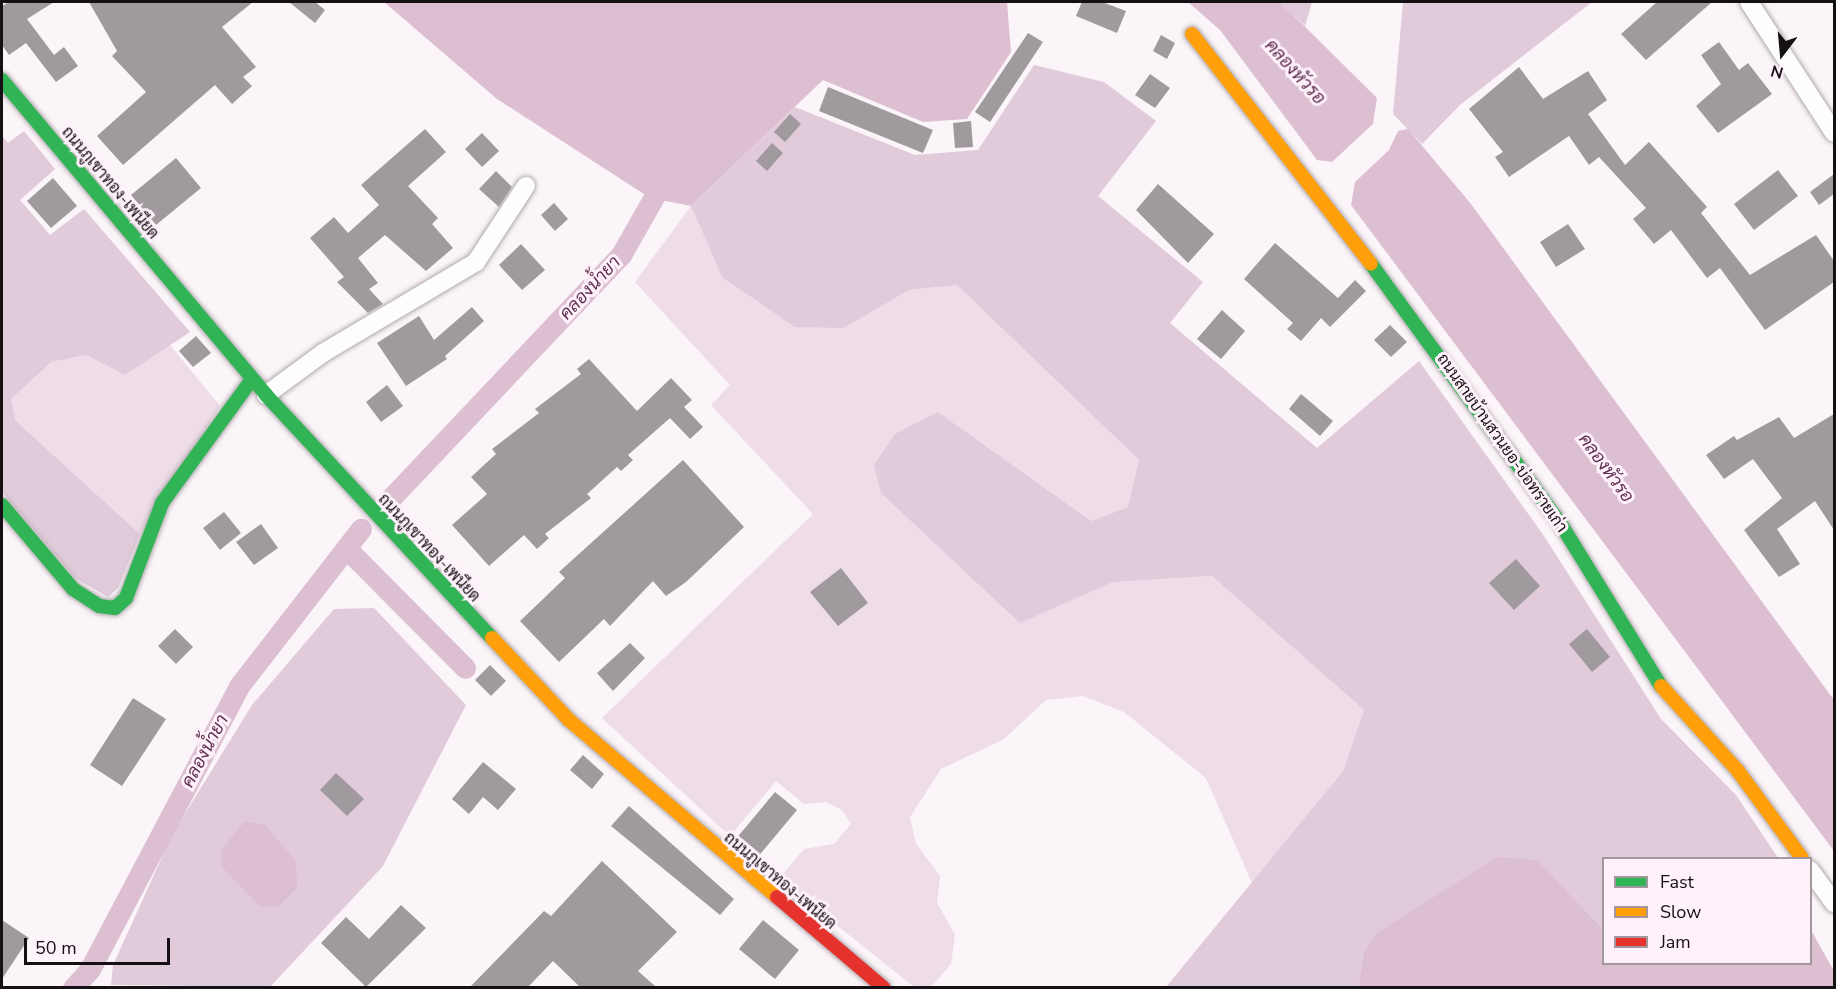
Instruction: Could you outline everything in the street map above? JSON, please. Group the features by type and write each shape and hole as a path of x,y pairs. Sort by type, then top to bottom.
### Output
{"street":[{"path":"1749,2 1834,133"},
{"name":"ถนนสายบ้านสวนยอ-บ่อทรายเก่า","path":"1192,34 1431,342 1562,526 1670,699 1738,771 1801,857"},
{"name":"ถนนภูเขาทอง-เพนียด","path":"2,80 266,395 569,720 884,987"},
{"path":"266,395 323,353 476,262 526,186"},
{"path":"2,505 73,589 99,606 116,608 126,598 162,503 252,379"},
{"path":"1812,873 1834,903"}],"shaded area":[{"path":"1280,2 1312,2 1305,26"},
{"path":"1403,2 1592,2 1460,105 1422,144 1393,114"},
{"path":"1034,65 1104,82 1156,121 1098,196 1203,282 1170,323 1317,448 1419,361 1544,536 1661,719 1736,795 1777,857 1602,857 1602,928 1538,860 1363,955 1358,987 1166,987 1343,771 1364,710 1212,576 1113,582 1020,623 881,493 874,465 895,434 938,412 1091,521 1128,507 1139,460 957,285 909,290 844,328 795,327 722,277 691,206 795,107 915,155 978,150"},
{"path":"24,131 55,169 20,200 50,235 84,209 190,332 125,375 86,355 51,362 11,399 16,421 140,534 118,588 108,597 75,578 2,492 2,136 8,143"},
{"path":"691,206 722,277 844,328 909,290 957,285 1140,461 1128,507 1091,521 938,412 1019,623 1113,582 1212,576 1364,710 1343,771 1252,883 1206,778 1124,712 1083,696 1046,700 1004,739 941,769 910,817 916,844 940,876 937,903 955,935 951,964 931,987 914,987 779,879 804,849 834,844 851,824 842,810 826,802 804,804 776,781 730,836 602,718 813,514 711,405 730,385 635,282"},
{"path":"170,345 220,406 140,534 16,421 11,399 50,362 86,355 125,375"},
{"path":"374,608 466,705 383,866 270,987 111,985 113,965 173,833 252,705 334,609"}],"water":[{"path":"384,2 1007,2 1011,52 967,119 923,122 823,80 691,206 650,198 497,99"},
{"name":"คลองหัวรอ","path":"1188,2 1280,2 1377,98 1373,124 1332,162 1317,160 1220,30"},
{"name":"คลองหัวรอ","path":"1408,129 1471,204 1834,700 1834,851 1351,205 1355,182 1389,150 1398,131"},
{"path":"245,821 265,825 296,861 297,888 278,907 259,906 222,867 221,850"},
{"path":"1497,857 1538,860 1602,928 1602,965 1812,965 1812,932 1834,971 1834,987 1358,987 1363,955 1377,933"}],"building":[{"path":"9,2 54,2 27,19 54,55 64,47 78,66 56,82 26,43 9,55 2,45 2,6"},
{"path":"89,2 253,2 222,27 256,67 243,77 252,86 232,104 215,85 123,165 97,136 146,92 112,56 117,51"},
{"path":"289,2 315,2 325,10 315,23"},
{"path":"1082,2 1102,2 1126,11 1117,33 1076,16"},
{"path":"1657,2 1712,2 1646,60 1621,34"},
{"path":"1028,33 1043,42 990,122 975,112"},
{"path":"1161,35 1175,43 1167,59 1153,51"},
{"path":"1719,42 1739,70 1748,63 1772,94 1718,133 1696,106 1721,84 1701,55"},
{"path":"1519,67 1543,99 1588,71 1607,100 1588,114 1625,165 1649,142 1707,207 1701,213 1750,275 1816,235 1834,261 1834,282 1765,330 1720,268 1707,278 1671,230 1654,244 1633,219 1646,208 1599,157 1589,165 1569,136 1509,177 1495,157 1503,152 1469,109"},
{"path":"1150,74 1170,88 1155,108 1135,95"},
{"path":"828,87 933,130 923,153 819,111"},
{"path":"790,114 801,124 785,142 774,132"},
{"path":"971,121 973,147 955,148 953,123"},
{"path":"425,129 446,152 408,186 438,218 432,224 453,248 426,271 385,235 358,258 378,283 369,289 383,304 368,313 337,282 344,277 310,238 334,217 348,233 379,205 361,185"},
{"path":"482,133 499,151 482,167 465,149"},
{"path":"772,143 783,153 767,171 756,161"},
{"path":"176,158 201,188 156,225 131,195"},
{"path":"1778,170 1798,196 1754,230 1734,204"},
{"path":"496,171 512,187 499,207 479,189"},
{"path":"1834,174 1834,194 1819,205 1810,192"},
{"path":"53,178 77,206 51,228 27,201"},
{"path":"1158,184 1214,234 1188,263 1136,210"},
{"path":"554,203 568,219 555,231 541,215"},
{"path":"1568,224 1585,249 1556,267 1540,242"},
{"path":"1275,243 1338,298 1355,280 1366,291 1330,327 1321,318 1301,341 1287,329 1293,323 1244,279"},
{"path":"521,244 545,270 522,290 499,265"},
{"path":"472,307 484,321 445,356 447,359 406,386 377,343 419,316 434,340"},
{"path":"1222,310 1245,331 1221,359 1197,339"},
{"path":"1390,325 1407,342 1391,357 1374,340"},
{"path":"196,336 211,353 193,367 179,351"},
{"path":"589,359 637,411 671,378 692,400 684,407 703,427 690,439 670,418 628,455 633,460 621,471 617,467 587,494 591,498 545,534 549,538 537,549 524,535 489,566 452,525 487,494 471,477 496,454 492,449 539,413 535,409 581,374 577,369"},
{"path":"387,385 403,406 381,422 366,402"},
{"path":"1301,394 1333,421 1320,436 1289,409"},
{"path":"1834,414 1834,530 1815,501 1777,529 1800,564 1779,577 1744,530 1782,498 1753,459 1724,479 1706,455 1734,436 1737,440 1779,417 1794,438"},
{"path":"683,460 744,527 686,582 666,596 653,581 610,626 604,619 559,662 520,621 565,578 559,572"},
{"path":"224,512 241,533 220,550 203,528"},
{"path":"261,524 278,548 254,565 236,542"},
{"path":"1516,559 1540,586 1514,610 1489,583"},
{"path":"841,568 868,603 838,626 810,592"},
{"path":"175,629 193,647 176,664 158,646"},
{"path":"1587,629 1610,657 1592,672 1569,644"},
{"path":"630,643 645,658 613,691 597,673"},
{"path":"490,665 506,681 491,696 475,680"},
{"path":"133,698 166,719 122,786 90,765"},
{"path":"583,755 604,774 592,789 570,770"},
{"path":"483,762 516,789 498,810 483,797 469,814 452,799"},
{"path":"336,773 364,799 347,816 320,790"},
{"path":"775,792 797,810 757,858 735,840"},
{"path":"629,806 734,899 720,915 611,826"},
{"path":"602,861 677,932 638,971 656,987 580,987 553,961 528,987 470,987 544,911 551,916"},
{"path":"401,905 426,928 366,987 321,943 346,917 369,939"},
{"path":"2,920 29,938 2,979"},
{"path":"763,920 799,950 775,979 739,949"}],"waterway":[{"name":"คลองน้ำยา","path":"391,498 621,255 667,174"},
{"name":"คลองน้ำยา","path":"73,988 90,969 239,686 361,529"},
{"path":"346,548 465,668"}],"traffic: fast":[{"path":"2,80 266,395 492,638"},
{"path":"1371,264 1562,526 1661,686"},
{"path":"2,505 73,589 99,606 115,608 126,598 162,503 252,379"}],"traffic: slow":[{"path":"1192,34 1371,264"},
{"path":"492,638 569,720 777,897"},
{"path":"1661,686 1738,771 1801,857"}],"traffic: jam":[{"path":"777,897 884,988"}]}
